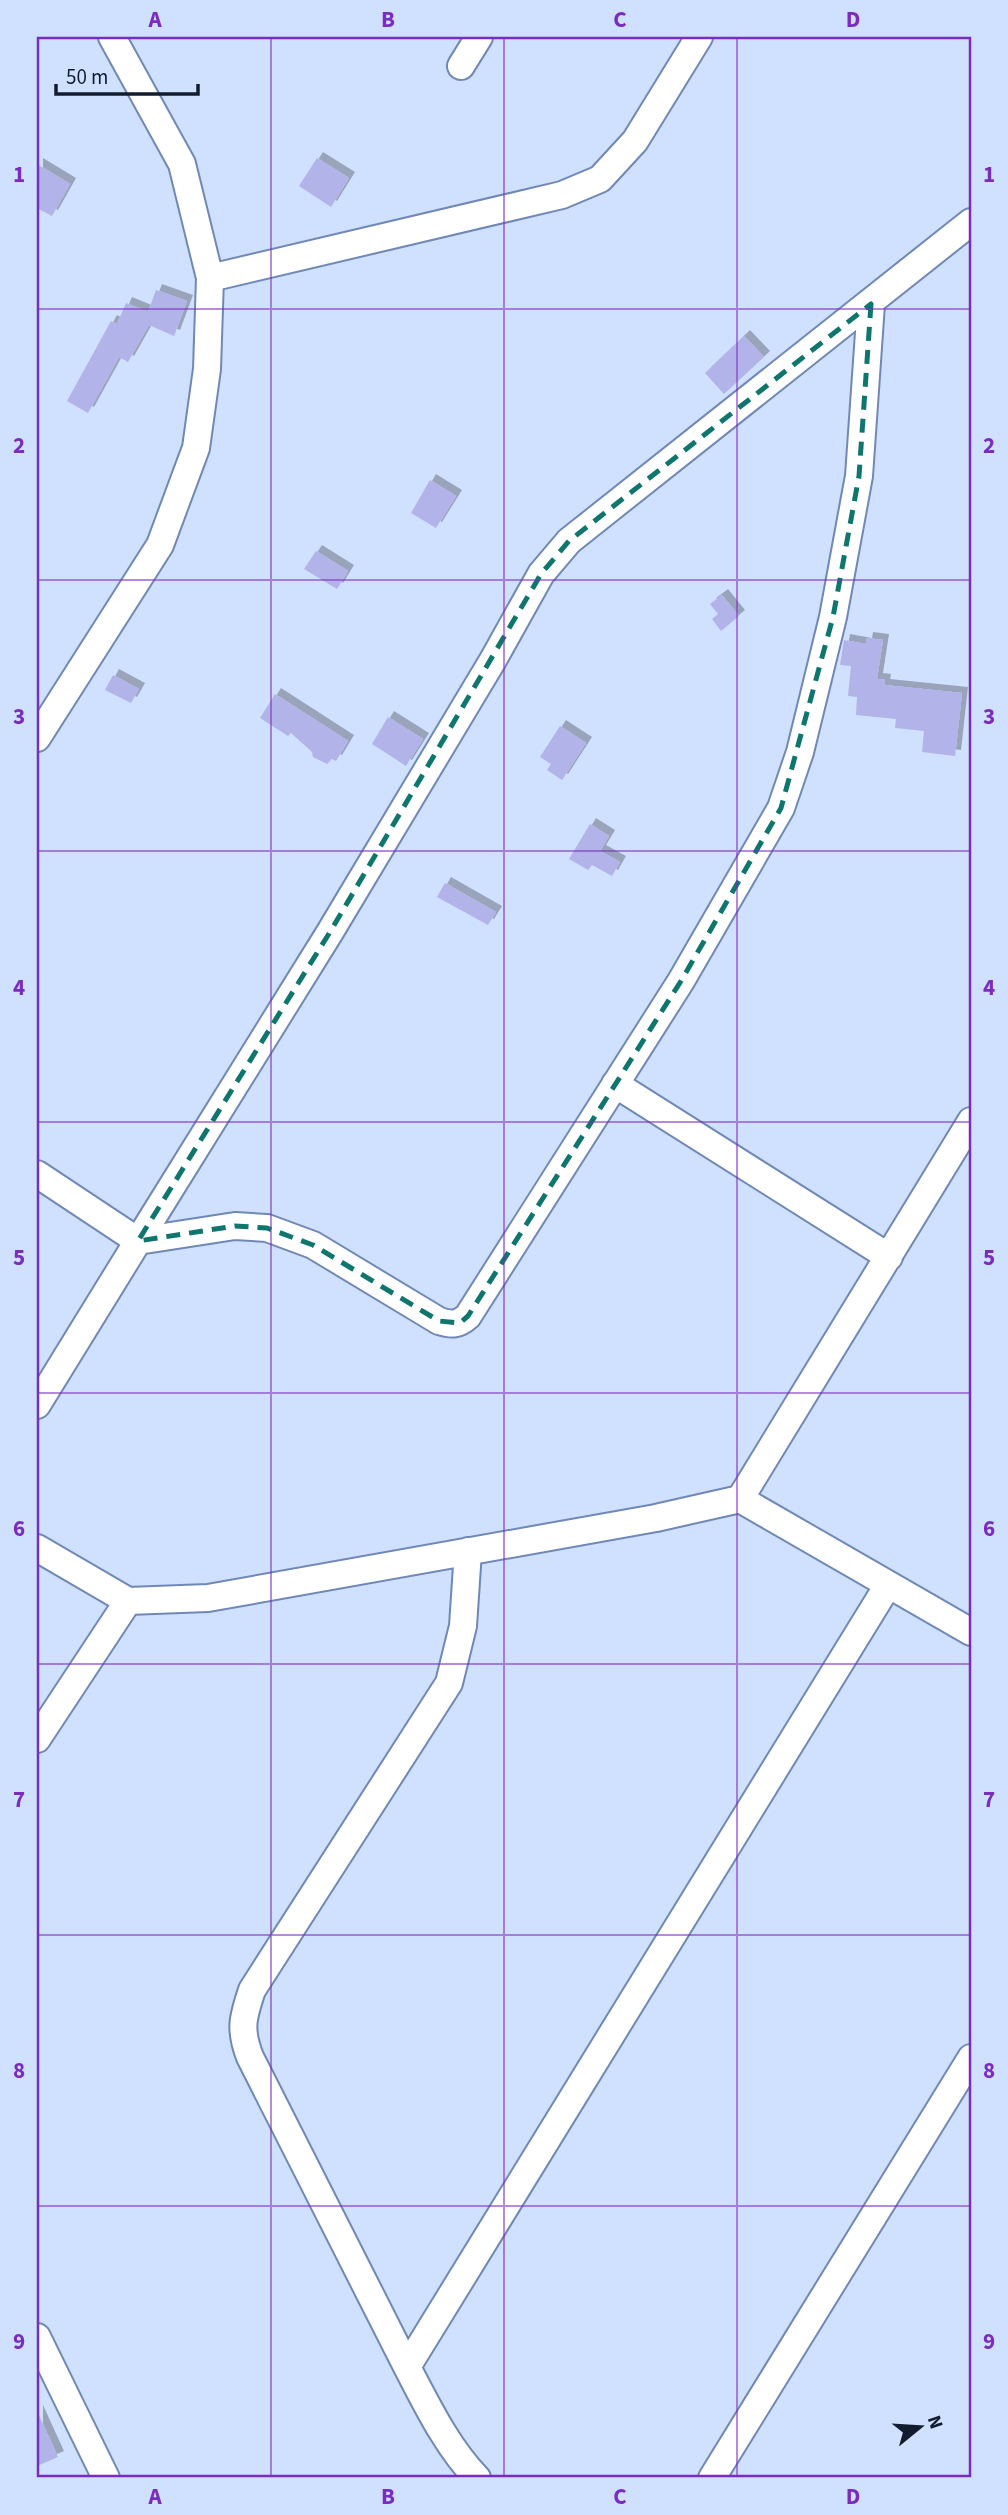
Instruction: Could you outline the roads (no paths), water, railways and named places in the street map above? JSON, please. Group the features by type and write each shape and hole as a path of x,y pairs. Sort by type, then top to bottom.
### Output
{"street":[{"path":"37,738 160,545 196,448 207,369 210,278 182,164 112,37"},
{"path":"461,66 479,37"},
{"path":"210,278 562,195 600,179 635,141 699,37"},
{"path":"37,1405 344,909 494,660 541,574 569,541 971,222"},
{"path":"37,1174 138,1241 235,1226 267,1228 313,1245 439,1321 460,1323 468,1316 681,981 781,808 796,763 833,617 859,476 871,304"},
{"path":"615,1084 888,1257"},
{"path":"740,1499 971,1121"},
{"path":"37,1548 128,1601 208,1598 656,1518 740,1499 971,1632"},
{"path":"468,1551 463,1626 449,1683 252,1990 243,2016 242,2037 407,2367 466,2467 477,2478"},
{"path":"407,2367 888,1584"},
{"path":"37,1739 128,1601"},
{"path":"712,2478 971,2058"},
{"path":"37,2337 106,2478"}]}
